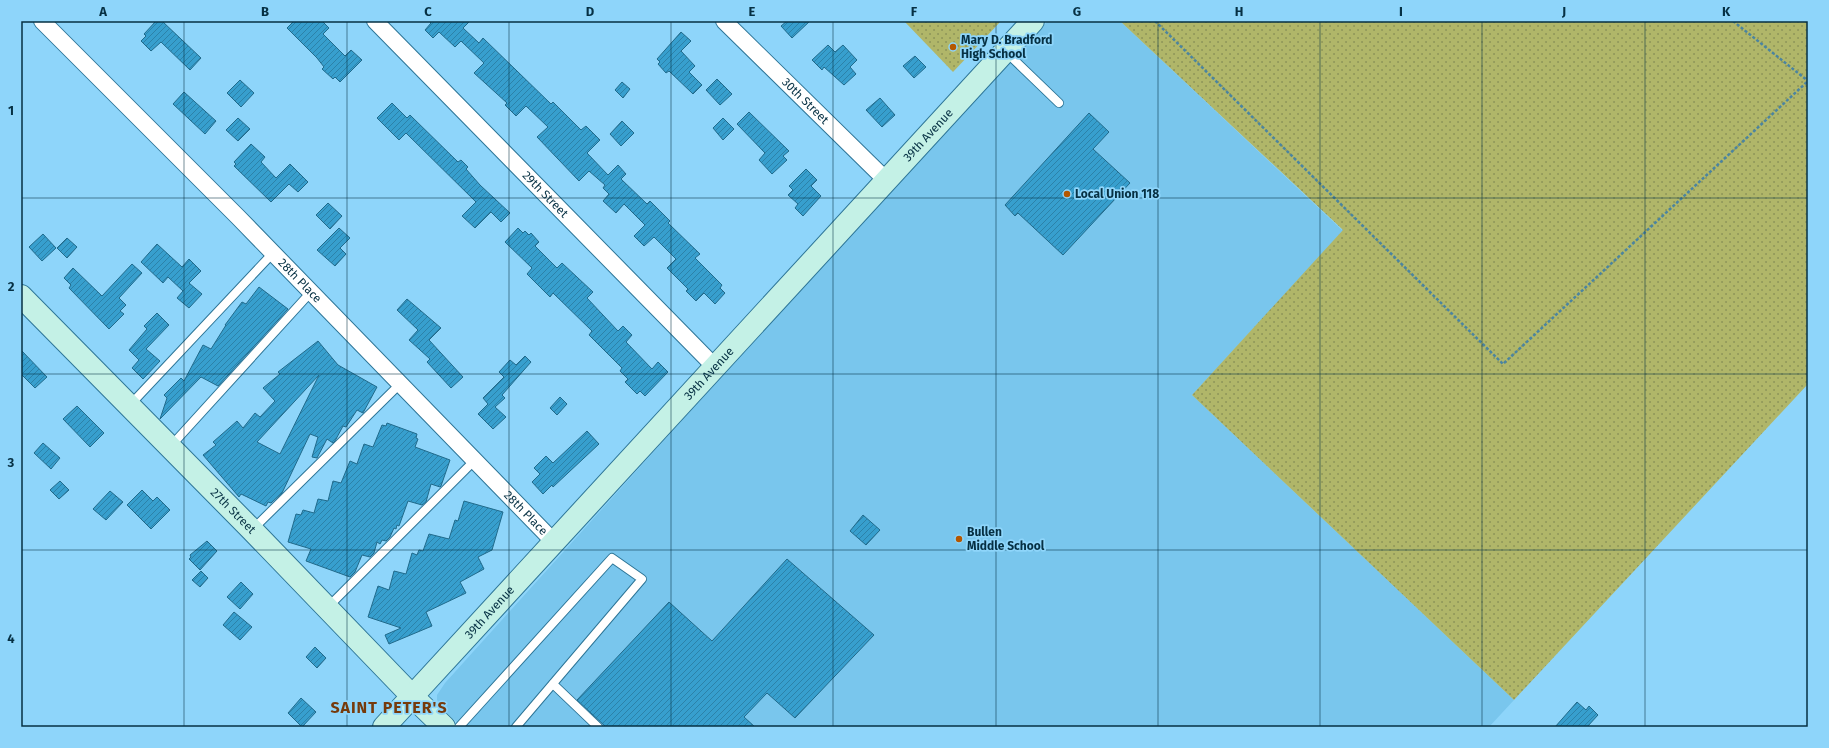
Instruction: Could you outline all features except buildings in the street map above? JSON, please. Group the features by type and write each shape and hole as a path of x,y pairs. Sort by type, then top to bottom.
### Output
{"street":[{"name":"28th Place","path":"42,21 273,253 554,542"},
{"name":"29th Street","path":"375,21 715,367"},
{"name":"30th Street","path":"724,21 886,181"},
{"name":"39th Avenue","path":"384,727 1033,21"},
{"name":"27th Street","path":"21,296 252,530 412,697 444,727"}],"lane":[{"path":"1006,51 1059,103"},
{"path":"129,405 273,253"},
{"path":"170,447 311,292"},
{"path":"252,530 400,384"},
{"path":"327,608 474,460"},
{"path":"460,727 612,558 642,579 516,727"},
{"path":"553,684 598,727"}],"path":[{"path":"1155,21 1503,364 1808,81 1733,21"}],"shaded area":[{"name":"Bullen Middle School","path":"1048,21 1120,21 1343,231 1192,395 1514,700 1489,727 462,727 445,711 437,700 437,695 445,683 742,354"}],"green space":[{"name":"Mary D. Bradford High School","path":"904,21 1001,21 953,72"},
{"path":"1120,21 1808,21 1808,384 1514,700 1192,395 1343,230"}],"place":[{"name":"Mary D. Bradford High School","path":"953,47"},
{"name":"Local Union 118","path":"1067,194"},
{"name":"Bullen Middle School","path":"959,539"}],"district":[{"name":"SAINT PETER'S","path":"389,707"}]}
